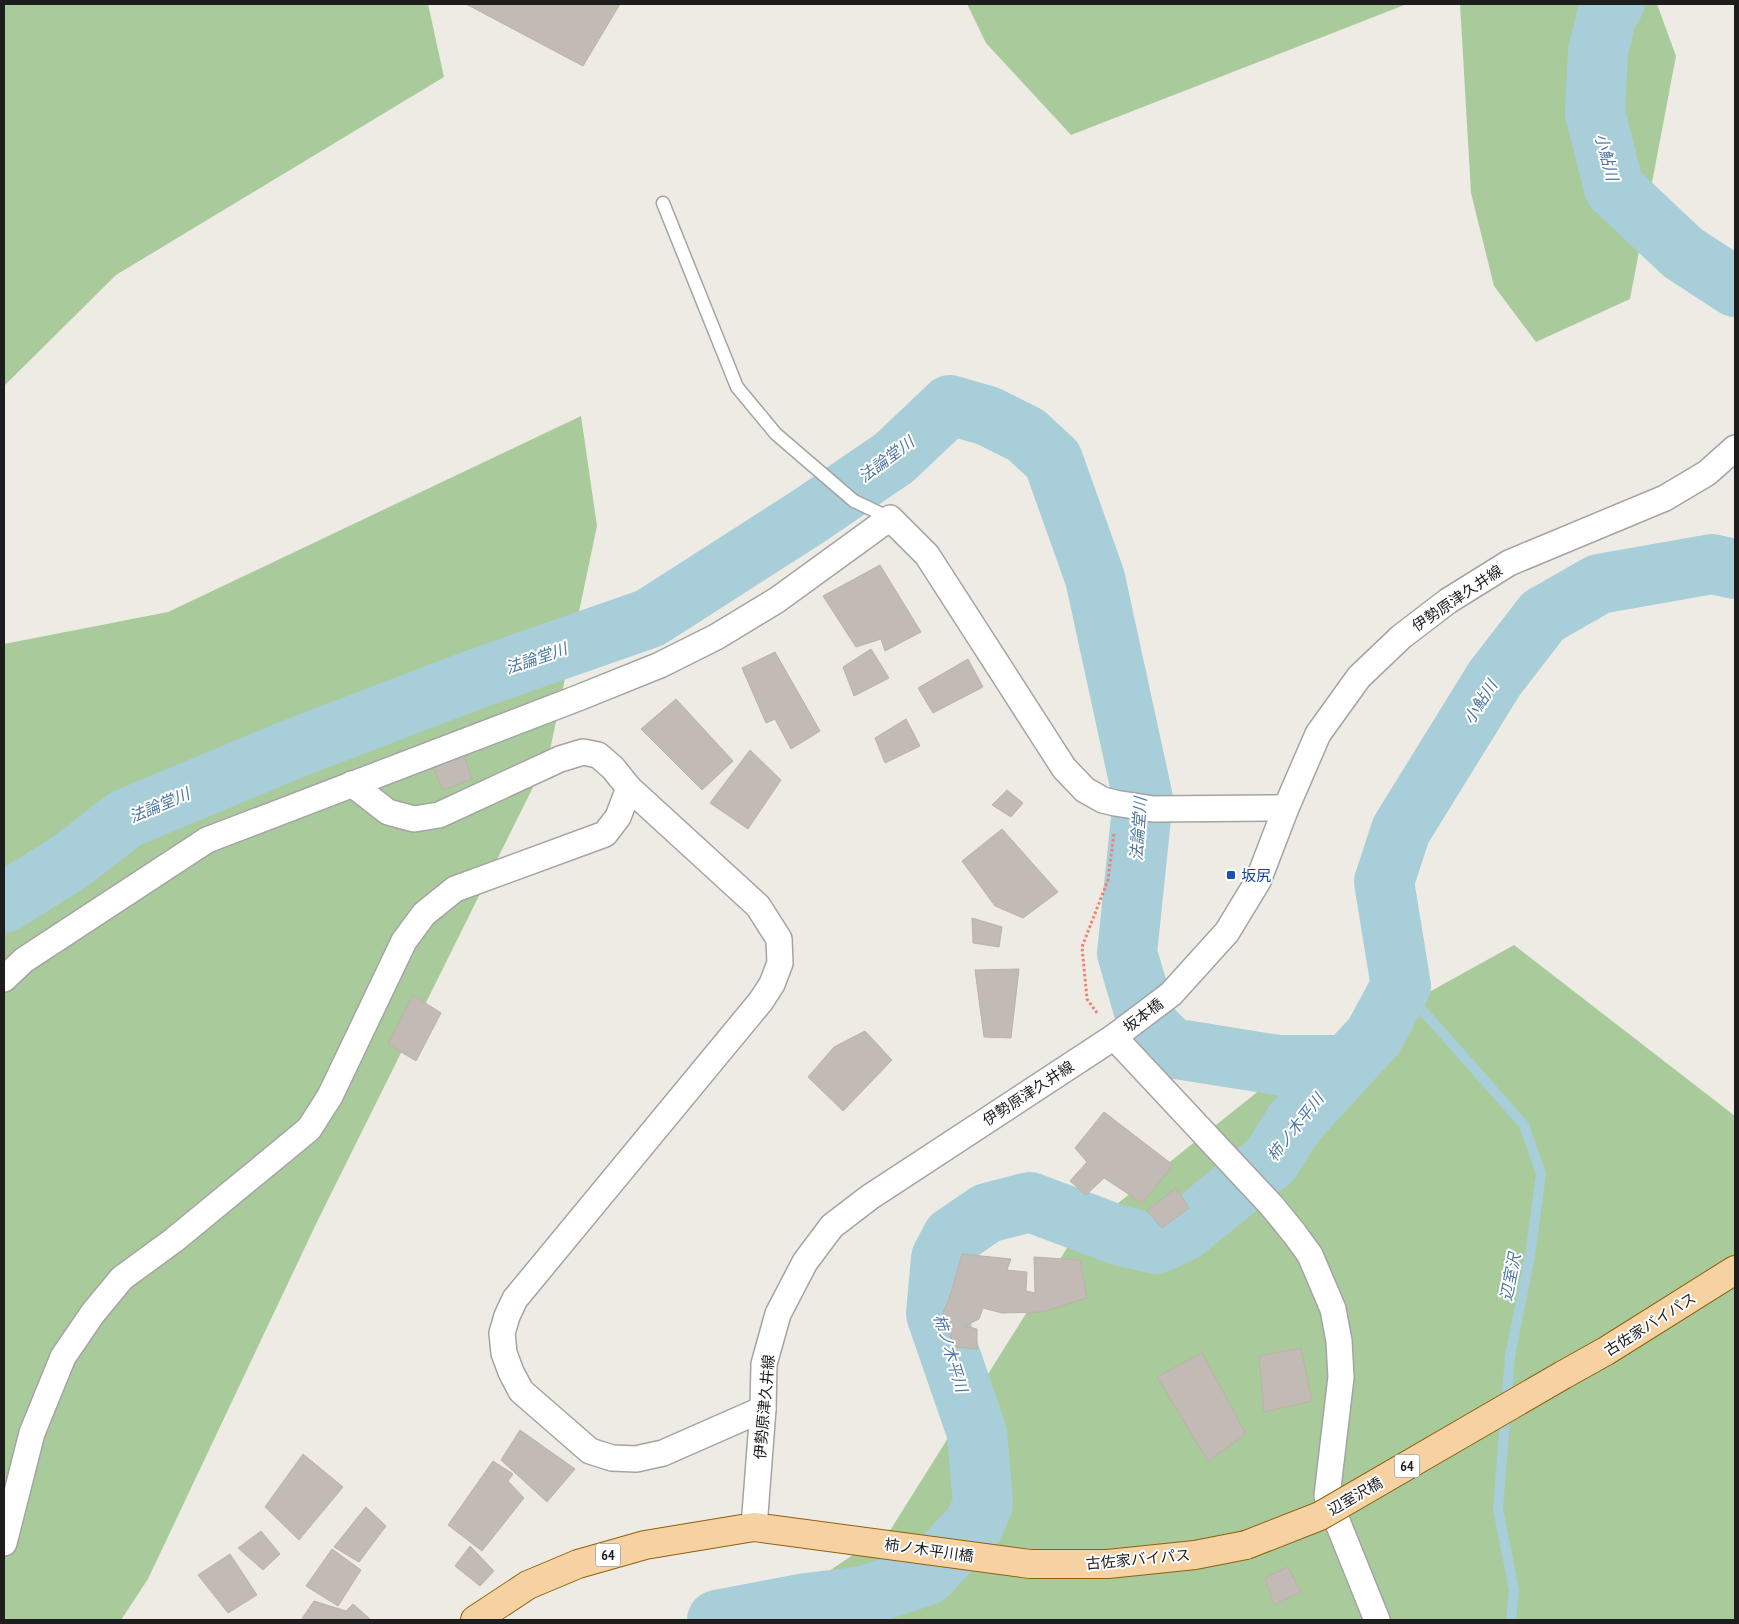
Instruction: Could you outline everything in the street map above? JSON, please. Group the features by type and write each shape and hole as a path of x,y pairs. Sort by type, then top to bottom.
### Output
{"main road":[{"name":"古佐家バイパス","path":"1563,1376 1735,1270"},
{"name":"辺室沢橋","path":"1246,1545 1320,1516 1563,1376"},
{"name":"柿ノ木平川橋","path":"754,1528 828,1536 1030,1564"},
{"name":"64","path":"476,1620 528,1585 578,1564 645,1545 754,1528"},
{"name":"古佐家バイパス","path":"1030,1564 1108,1564 1195,1555 1246,1545"}],"street":[{"name":"伊勢原津久井線","path":"1171,994 1227,932 1258,881 1286,808 1318,734 1359,678 1401,637 1448,601 1509,563 1665,498 1706,474 1735,448"},
{"path":"4,979 24,960 207,840 660,665 716,637 777,600 890,518 927,555 1064,768 1085,790 1108,801 1153,809 1286,808"},
{"path":"352,784 388,812 414,819 439,815 560,759 583,752 598,755 613,768 629,788 758,906 780,939 780,963 772,984 761,1001 516,1299 507,1316 502,1333 504,1352 521,1391 590,1451 612,1458 636,1459 663,1453 763,1409"},
{"path":"4,1543 32,1433 63,1357 93,1313 122,1278 174,1240 309,1129 330,1096 404,941 424,914 455,889 605,834 618,817 629,788"},
{"name":"坂本橋","path":"1114,1037 1171,994"},
{"path":"1114,1037 1272,1206 1310,1255 1333,1309 1339,1341 1341,1378 1328,1496 1377,1620"},
{"name":"伊勢原津久井線","path":"754,1528 763,1409 764,1364 778,1314 805,1262 832,1226 870,1197 1114,1037"}],"lane":[{"path":"663,203 737,387 776,434 854,501 890,518"}],"path":[{"path":"1108,801 1114,834 1108,880 1082,947 1087,999 1114,1037"}],"green space":[{"path":"4,4 428,4 444,77 116,275 4,386"},
{"path":"967,4 1407,4 1071,135 986,43"},
{"path":"1460,4 1657,4 1676,56 1630,299 1536,342 1494,286 1471,193"},
{"path":"581,416 597,526 549,755 316,1224 148,1579 121,1620 4,1620 4,644 168,612"},
{"path":"1514,945 1735,1116 1735,1620 757,1620 891,1529 1072,1240 1276,1077"}],"building":[{"path":"466,4 620,4 583,66"},
{"path":"880,565 921,632 885,651 881,639 856,647 823,596"},
{"path":"871,649 889,678 854,696 843,667"},
{"path":"775,652 820,731 791,749 775,719 766,723 742,668"},
{"path":"968,659 983,687 933,713 918,688"},
{"path":"676,699 733,761 702,790 641,729"},
{"path":"906,719 920,746 885,763 875,738"},
{"path":"750,750 781,780 748,829 710,803"},
{"path":"464,755 472,779 443,790 433,767"},
{"path":"1007,790 1023,803 1011,817 992,805"},
{"path":"1002,829 1058,892 1023,918 995,906 962,861"},
{"path":"972,918 1002,927 999,947 973,943"},
{"path":"1019,969 1011,1038 984,1037 975,970"},
{"path":"413,995 441,1013 416,1061 388,1044"},
{"path":"865,1031 892,1060 843,1111 808,1077 834,1047"},
{"path":"1104,1112 1173,1165 1142,1203 1104,1178 1086,1195 1070,1181 1087,1162 1075,1148"},
{"path":"1176,1188 1189,1208 1162,1228 1147,1211"},
{"path":"962,1254 1011,1259 1007,1270 1027,1272 1026,1291 1035,1293 1034,1257 1080,1260 1087,1298 1042,1312 1002,1313 983,1308 979,1319 965,1326 977,1329 977,1349 954,1347 943,1313"},
{"path":"1301,1348 1312,1401 1264,1412 1259,1356"},
{"path":"1202,1353 1246,1434 1208,1461 1157,1377"},
{"path":"520,1430 575,1469 547,1502 501,1460"},
{"path":"303,1454 343,1487 299,1540 265,1507"},
{"path":"493,1461 513,1474 508,1481 524,1498 482,1551 448,1525"},
{"path":"366,1507 386,1526 359,1562 334,1547"},
{"path":"261,1531 280,1554 263,1570 238,1548"},
{"path":"470,1546 494,1571 480,1586 455,1566"},
{"path":"332,1549 361,1570 338,1606 306,1586"},
{"path":"230,1554 257,1595 228,1613 198,1575"},
{"path":"1288,1567 1301,1592 1274,1605 1265,1578"},
{"path":"314,1601 346,1611 353,1604 371,1620 301,1620"}],"waterway":[{"name":"小鮎川","path":"1614,4 1608,10 1598,52 1595,113 1614,188 1683,253 1735,287"},
{"name":"法論堂川","path":"4,903 71,861 125,819 295,748 473,680 650,618 809,516 894,458 950,405 988,416 1026,435 1053,460 1095,578 1143,799 1127,953 1148,1025 1171,1048 1278,1065 1347,1065"},
{"name":"柿ノ木平川","path":"717,1620 806,1603 865,1596 927,1575 974,1525 983,1504 977,1433 936,1314 941,1258 952,1237 987,1213 1030,1202 1118,1235 1156,1244 1184,1231 1271,1160 1294,1123 1374,1036 1401,986 1384,882 1401,830 1495,678 1543,616 1599,584 1712,564 1735,569"},
{"name":"辺室沢","path":"1401,986 1524,1125 1541,1174 1530,1256 1510,1356 1498,1509 1514,1590 1511,1620"}],"place":[{"name":"坂尻","path":"1231,875"}]}
